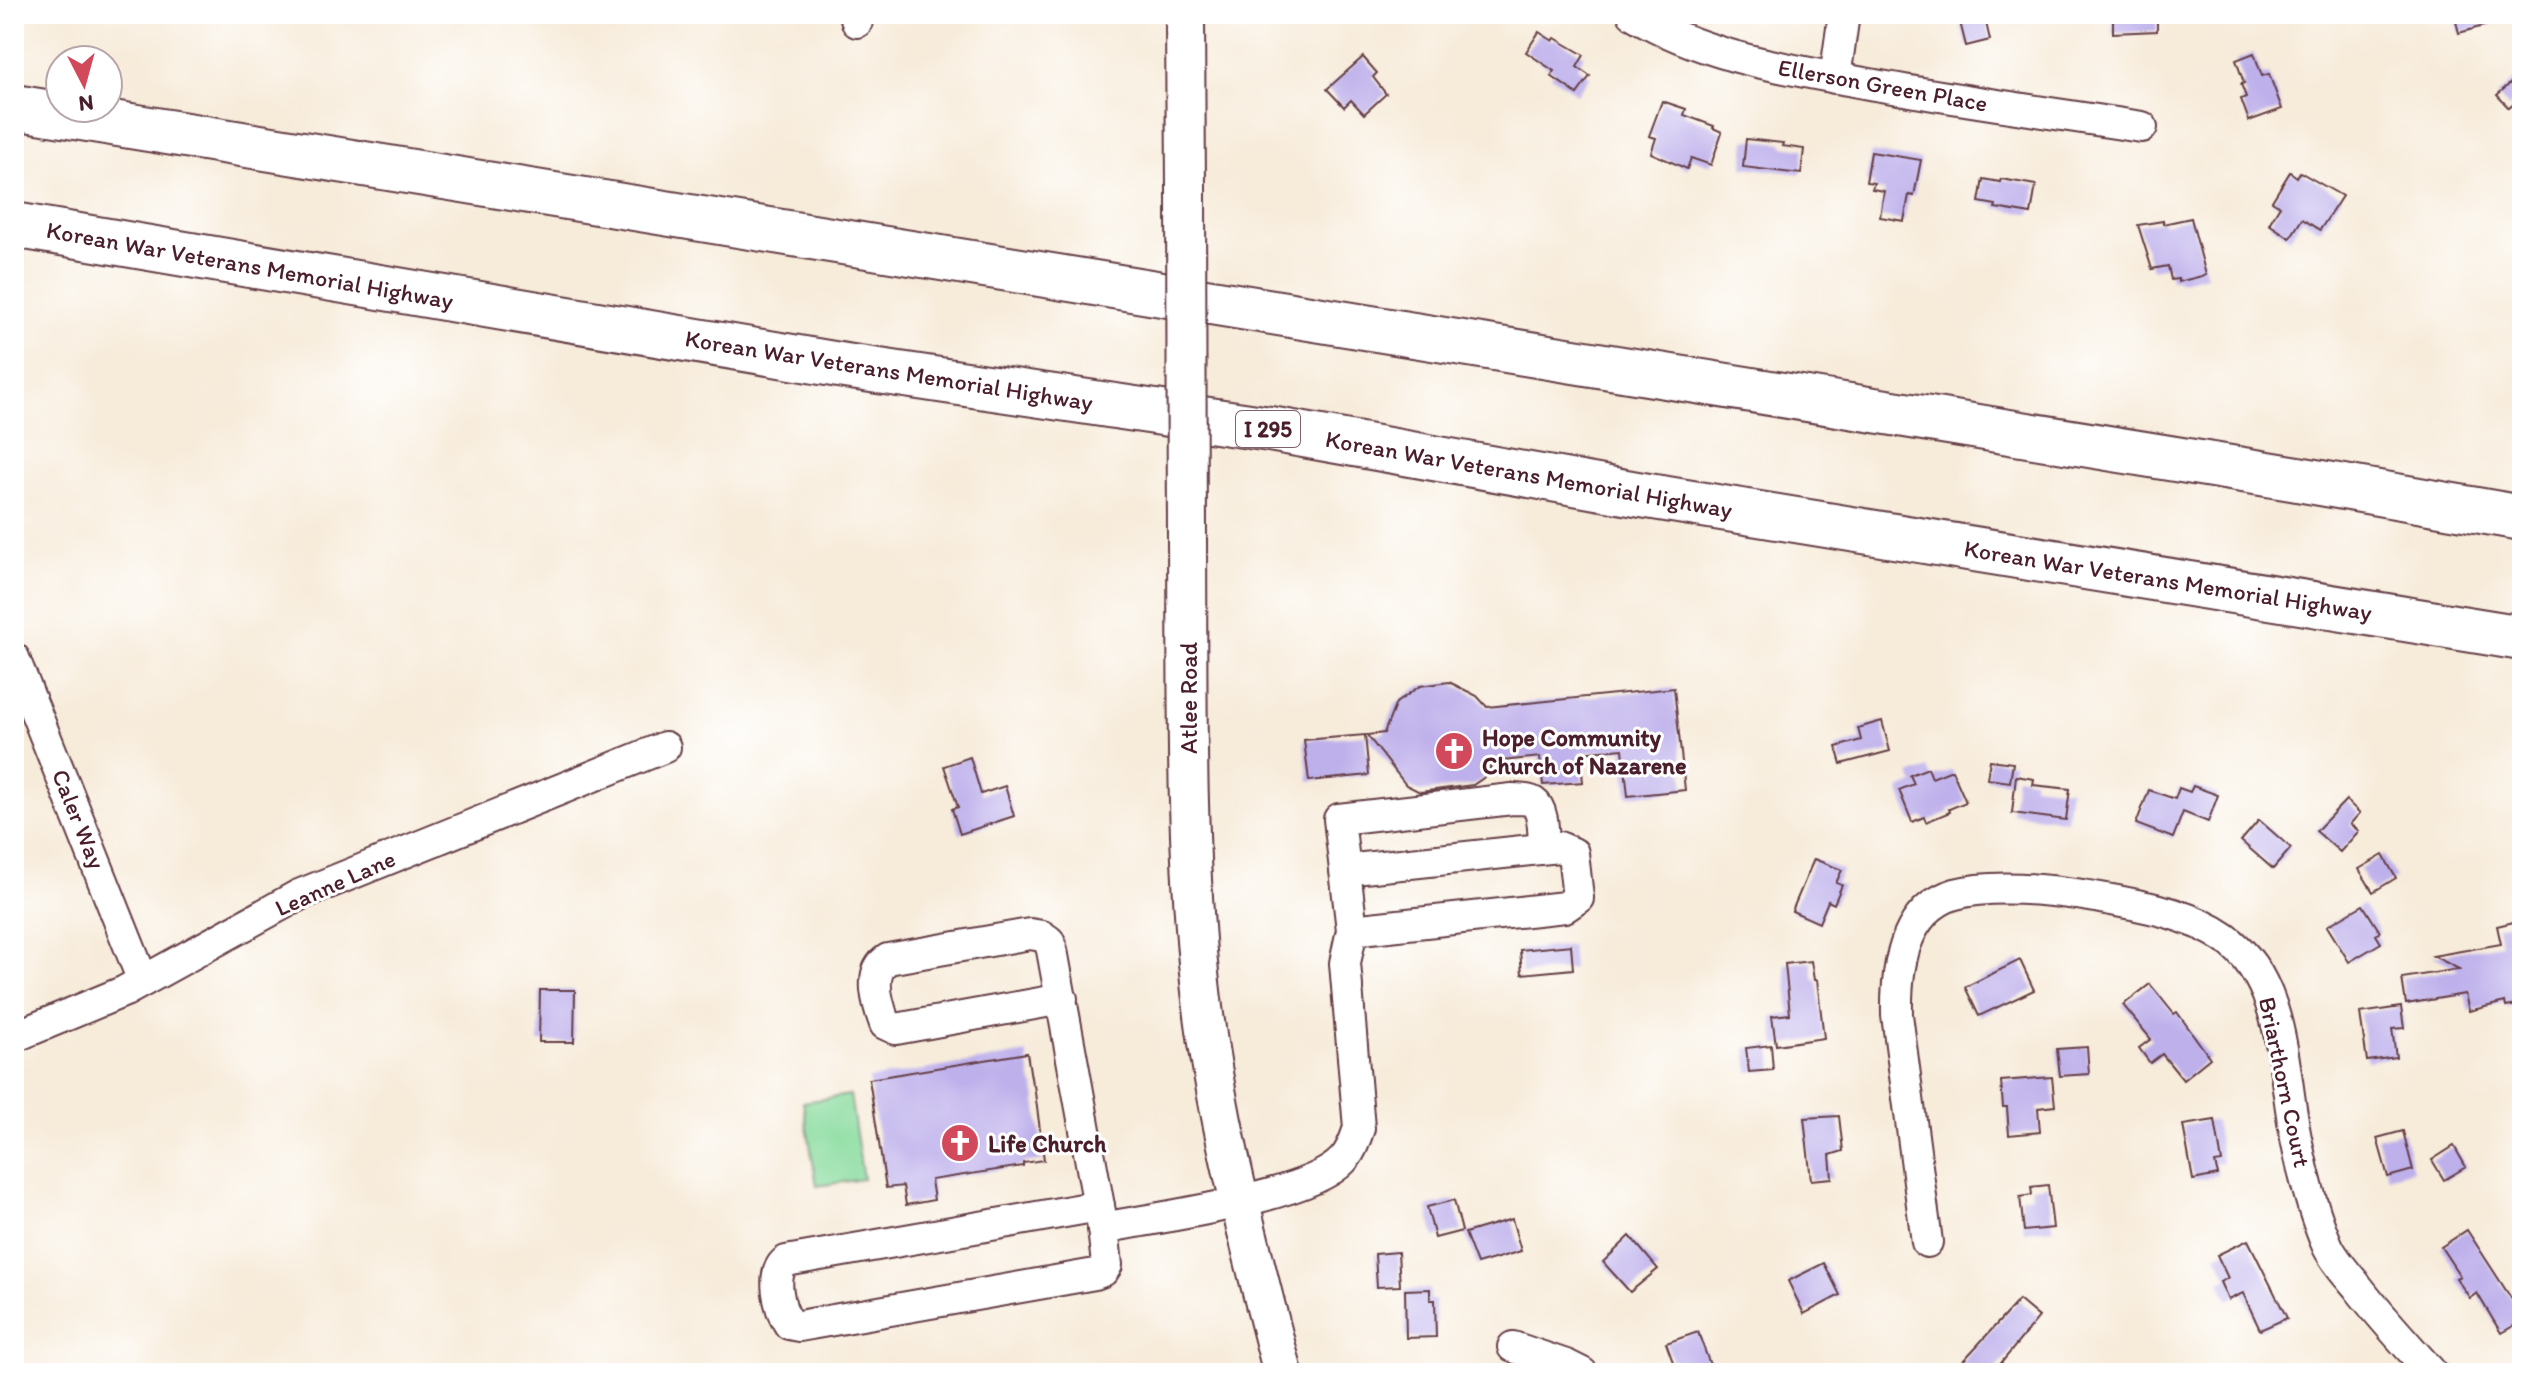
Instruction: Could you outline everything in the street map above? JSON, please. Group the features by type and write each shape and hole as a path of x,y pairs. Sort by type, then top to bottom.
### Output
{"highway":[{"path":"14,107 2276,475 2522,518"},
{"name":"Korean War Veterans Memorial Highway","path":"14,225 813,361 1270,429 1642,495 2522,638"}],"main road":[{"name":"Atlee Road","path":"1185,14 1192,883 1198,965 1211,1057 1239,1202 1283,1373"}],"street":[{"name":"Ellerson Green Place","path":"1633,14 1696,46 1739,59 1835,78 2142,127"},
{"path":"1835,78 1844,14"},
{"name":"Caler Way","path":"14,658 143,981"},
{"name":"Leanne Lane","path":"14,1037 125,991 299,895 665,747"},
{"path":"1062,999 896,1029 885,1024 875,982 876,973 877,968 888,959 1030,934 1049,941 1062,999 1101,1217 1107,1265 1103,1271 799,1326 789,1324 784,1315 777,1277 779,1267 786,1261 1101,1217 1239,1202 1317,1178 1343,1161 1353,1146 1359,1128 1345,963 1352,930 1339,819 1512,799 1532,801 1538,809 1544,848"},
{"path":"1345,870 1544,848 1559,847 1573,853 1578,898 1565,907 1352,930"},
{"name":"Briarthorn Court","path":"1927,1242 1897,1015 1901,953 1914,926 1935,905 1950,896 1975,889 2036,890 2096,897 2156,909 2204,925 2226,939 2241,952 2260,977 2276,1023 2297,1144 2329,1249 2378,1313 2432,1373"},
{"path":"1513,1347 1582,1373"}],"green space":[{"path":"850,1095 863,1179 817,1186 803,1102"}],"building":[{"path":"1958,14 1984,14 1990,40 1966,46"},
{"path":"2113,14 2157,14 2157,31 2113,33"},
{"path":"2454,14 2507,14 2508,19 2459,33"},
{"path":"1539,32 1584,55 1577,67 1590,76 1577,94 1551,76 1554,71 1526,52"},
{"path":"2254,53 2262,76 2269,74 2282,109 2249,121 2241,99 2246,97 2236,60"},
{"path":"1363,57 1377,73 1373,77 1386,94 1364,114 1351,100 1344,107 1327,89"},
{"path":"2522,73 2522,97 2509,108 2497,95"},
{"path":"1662,101 1686,109 1684,115 1722,132 1711,165 1691,158 1687,169 1651,153 1656,138 1649,136"},
{"path":"1746,139 1804,149 1801,174 1743,167"},
{"path":"1871,152 1921,160 1914,196 1909,195 1904,221 1880,217 1884,191 1872,189 1874,183 1866,182"},
{"path":"2290,172 2297,177 2300,172 2342,196 2320,230 2302,219 2290,238 2269,224 2280,206 2272,201"},
{"path":"1983,179 2036,185 2031,214 1979,202"},
{"path":"2191,218 2206,275 2178,282 2178,279 2171,280 2168,266 2152,269 2138,225"},
{"name":"Hope Community Church of Nazarene","path":"1449,682 1477,696 1487,707 1674,688 1685,790 1628,796 1623,749 1580,753 1583,782 1543,785 1540,757 1493,762 1486,776 1473,785 1420,792 1406,785 1367,735 1384,733 1396,703 1420,686"},
{"path":"1882,721 1890,751 1841,764 1836,747 1861,740 1858,728"},
{"path":"1365,735 1369,775 1309,781 1304,740"},
{"path":"970,757 981,794 1005,786 1014,816 960,834 952,809 958,807 944,766"},
{"path":"1990,760 2013,763 2010,782 1987,779"},
{"path":"1928,768 1932,778 1952,770 1966,802 1926,822 1924,817 1912,822 1899,790 1914,784 1910,775"},
{"path":"2016,776 2034,779 2033,785 2070,789 2066,820 2012,813"},
{"path":"2193,786 2218,795 2208,822 2183,812 2173,838 2136,824 2149,790 2175,799 2179,788 2190,792"},
{"path":"2346,800 2360,813 2350,824 2359,831 2340,852 2316,831"},
{"path":"2259,820 2291,848 2273,869 2241,841"},
{"path":"2383,855 2396,878 2373,892 2359,869"},
{"path":"1814,859 1842,870 1836,883 1842,885 1834,904 1828,901 1819,923 1792,911"},
{"path":"2363,905 2380,932 2376,935 2381,943 2349,962 2327,926"},
{"path":"2518,921 2522,940 2522,1004 2506,1007 2505,1002 2469,1011 2465,994 2406,1004 2402,978 2459,969 2433,956 2501,944 2497,926"},
{"path":"1571,945 1573,969 1522,974 1520,950"},
{"path":"2020,960 2034,990 1979,1016 1965,987"},
{"path":"1811,961 1814,980 1817,980 1824,1038 1776,1045 1772,1016 1790,1014 1785,964"},
{"path":"2150,984 2174,1014 2177,1012 2210,1058 2183,1080 2162,1054 2150,1063 2139,1048 2151,1039 2123,1005"},
{"path":"540,990 575,990 574,1042 539,1042"},
{"path":"2401,1007 2404,1028 2392,1029 2396,1057 2367,1061 2360,1013"},
{"path":"1771,1045 1773,1070 1749,1072 1746,1048"},
{"path":"2087,1047 2089,1074 2060,1076 2057,1049"},
{"name":"Life Church","path":"1027,1053 1044,1160 931,1180 934,1200 906,1205 903,1186 886,1188 869,1079"},
{"path":"2052,1077 2055,1106 2038,1108 2040,1132 2009,1135 2001,1081"},
{"path":"1839,1116 1843,1151 1830,1155 1832,1178 1811,1180 1804,1118"},
{"path":"2215,1120 2222,1162 2215,1163 2218,1175 2193,1180 2183,1125"},
{"path":"2403,1131 2413,1170 2388,1177 2377,1138"},
{"path":"2454,1146 2466,1167 2444,1180 2432,1160"},
{"path":"2048,1185 2053,1228 2024,1231 2020,1197 2032,1195 2031,1187"},
{"path":"1454,1200 1462,1231 1435,1238 1427,1207"},
{"path":"1512,1219 1521,1251 1477,1264 1465,1233"},
{"path":"2467,1230 2522,1315 2522,1321 2501,1333 2477,1293 2470,1298 2456,1278 2460,1276 2441,1247"},
{"path":"1630,1236 1658,1269 1630,1292 1603,1262"},
{"path":"2248,1240 2287,1318 2260,1330 2243,1293 2228,1300 2220,1282 2228,1278 2217,1255"},
{"path":"1398,1252 1400,1286 1377,1287 1375,1254"},
{"path":"1824,1263 1840,1295 1804,1314 1788,1281"},
{"path":"1430,1289 1430,1300 1435,1300 1436,1337 1406,1338 1405,1290"},
{"path":"2019,1300 2039,1317 1993,1373 1974,1373 1962,1362"},
{"path":"1698,1332 1713,1373 1677,1373 1666,1343"}],"place":[{"name":"Hope Community Church of Nazarene","path":"1454,751"},
{"name":"Life Church","path":"960,1143"}]}
